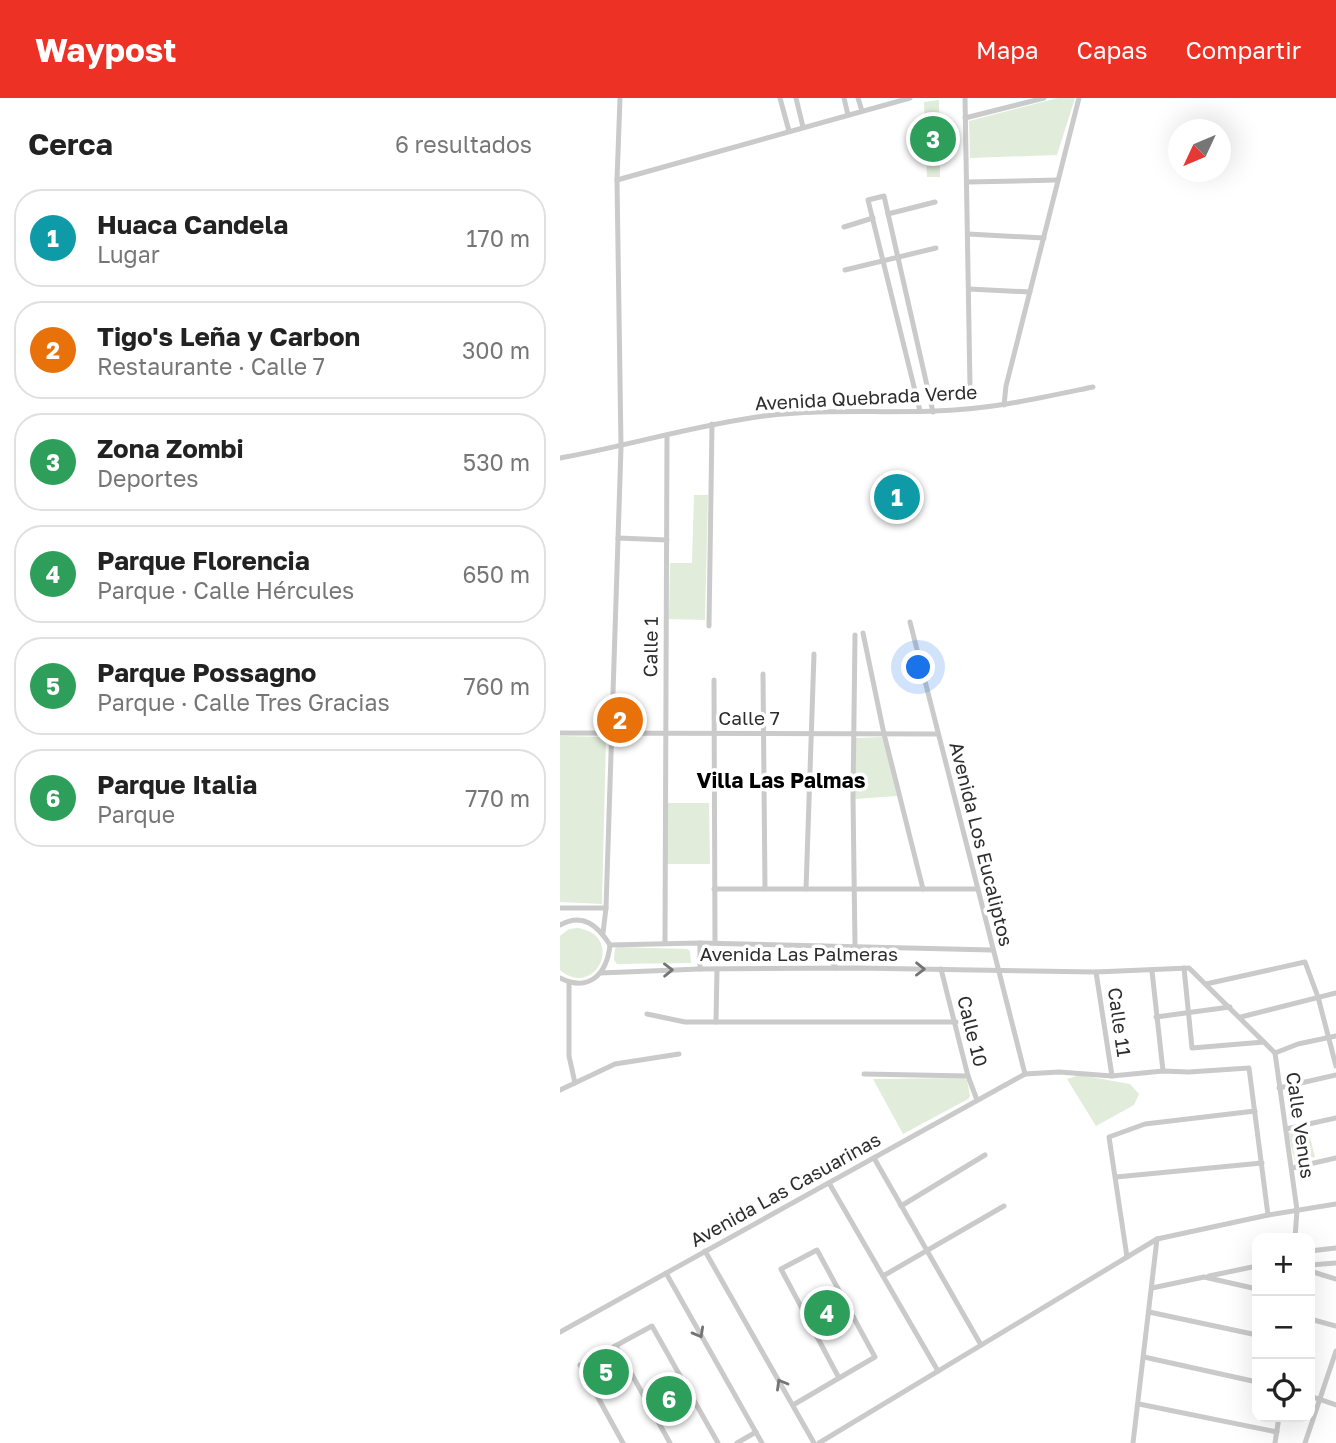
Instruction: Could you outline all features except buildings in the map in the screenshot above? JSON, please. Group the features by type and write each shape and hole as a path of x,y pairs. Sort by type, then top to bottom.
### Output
{"street":[{"path":"603,933 621,447 617,180 620,98"},
{"path":"780,98 789,131"},
{"path":"796,98 803,127"},
{"path":"844,98 848,115"},
{"path":"858,98 862,111"},
{"path":"617,180 910,98"},
{"path":"965,98 971,386"},
{"path":"965,118 1044,98"},
{"path":"1004,405 1006,386 1079,98"},
{"path":"967,182 1058,180"},
{"path":"920,411 868,200 884,196 933,412"},
{"path":"888,214 935,202"},
{"path":"844,227 873,218"},
{"path":"968,234 1044,238"},
{"path":"845,270 936,248"},
{"path":"969,289 1030,292"},
{"name":"Avenida Quebrada Verde","path":"560,458 621,447 712,424 766,416 849,410 933,412 1004,405 1093,387"},
{"path":"709,626 712,424"},
{"name":"Calle 1","path":"665,943 667,436"},
{"path":"618,538 667,540"},
{"name":"Avenida Los Eucaliptos","path":"910,622 1025,1074"},
{"path":"863,633 884,734 923,889"},
{"path":"855,635 855,946"},
{"path":"806,889 814,654"},
{"path":"762,674 765,889"},
{"path":"714,680 715,943"},
{"name":"Calle 7","path":"560,733 938,734"},
{"path":"715,888 977,889"},
{"path":"560,908 606,908"},
{"path":"560,925 582,920 590,922 603,933 610,945 608,958 600,973"},
{"path":"700,943 700,969"},
{"name":"Avenida Las Palmeras","path":"610,945 715,943 992,950"},
{"path":"822,946 836,968"},
{"path":"1206,984 1306,962 1333,1037 1336,1066"},
{"path":"1187,968 1192,1048 1264,1042"},
{"name":"Avenida Las Palmeras","path":"569,982 586,982 600,973 700,969 1096,972 1187,968"},
{"name":"Calle Venus","path":"1187,968 1241,1017 1275,1053 1297,1210 1296,1233"},
{"path":"716,1022 717,969"},
{"name":"Calle 10","path":"941,969 968,1076 977,1100"},
{"path":"1152,971 1163,1070"},
{"name":"Calle 11","path":"1096,972 1112,1076"},
{"path":"560,978 569,982 569,1056 575,1083"},
{"path":"1241,1017 1336,993"},
{"path":"1156,1017 1230,1007"},
{"path":"647,1014 685,1022 956,1022"},
{"path":"1275,1053 1298,1044 1333,1037"},
{"path":"560,1078 563,1088 615,1063 679,1054"},
{"path":"1025,1074 1059,1072 1112,1076 1163,1070 1189,1072 1249,1068 1268,1215"},
{"path":"864,1074 968,1076"},
{"name":"Avenida Las Casuarinas","path":"560,1332 1025,1074"},
{"path":"1279,1088 1336,1075"},
{"path":"1127,1258 1109,1137 1145,1124 1255,1111"},
{"path":"1286,1129 1336,1118"},
{"path":"901,1206 985,1155"},
{"path":"874,1158 981,1345"},
{"path":"1292,1168 1336,1158"},
{"path":"1116,1177 1262,1163"},
{"path":"829,1183 938,1371"},
{"path":"705,1251 817,1443 1157,1239 1268,1215 1336,1204"},
{"path":"883,1276 1004,1206"},
{"path":"1133,1443 1157,1239"},
{"path":"1315,1250 1336,1248"},
{"path":"793,1405 875,1357 817,1250 781,1269 839,1378"},
{"path":"1315,1265 1336,1263"},
{"path":"1152,1288 1252,1267"},
{"path":"666,1273 762,1443"},
{"path":"1315,1273 1336,1279"},
{"path":"1204,1277 1252,1288"},
{"path":"1149,1312 1252,1334"},
{"path":"1315,1320 1336,1326"},
{"path":"623,1443 580,1365 652,1326 718,1443"},
{"path":"616,1346 670,1443"},
{"path":"1305,1443 1336,1352"},
{"path":"1143,1357 1252,1381"},
{"path":"1315,1398 1336,1405"},
{"path":"1139,1405 1277,1432"},
{"path":"1276,1443 1278,1422"},
{"path":"737,1443 756,1432"}],"green space":[{"path":"1058,98 1075,98 1057,155 970,158 969,121"},
{"path":"939,100 940,177 927,177 924,102"},
{"path":"694,495 708,495 705,620 669,619 670,563 692,563"},
{"path":"560,736 606,737 602,904 560,902"},
{"path":"883,737 897,796 855,799 856,738"},
{"path":"667,803 709,803 710,864 667,864"},
{"path":"578,928 592,933 600,942 603,953 594,972 584,977 573,977 560,970 560,936 569,929"},
{"path":"617,947 687,949 690,951 691,963 617,964 614,960"},
{"path":"1079,1075 1130,1084 1139,1094 1134,1105 1096,1126 1067,1079"},
{"path":"873,1079 967,1080 970,1096 968,1099 903,1134"},
{"path":"1308,1129 1315,1157 1295,1162 1288,1133"},
{"path":"836,1294 849,1317 819,1333 806,1310"},
{"path":"615,1353 627,1374 598,1390 586,1369"},
{"path":"678,1380 689,1401 660,1417 649,1396"}],"place":[{"name":"Zona Zombi","path":"933,139"},
{"name":"Huaca Candela","path":"897,497"},
{"name":"Tigo's Leña y Carbon","path":"620,720"},
{"name":"Parque Florencia","path":"827,1313"},
{"name":"Parque Possagno","path":"606,1372"},
{"name":"Parque Italia","path":"669,1399"}],"district":[{"name":"Villa Las Palmas","path":"781,780"}]}
